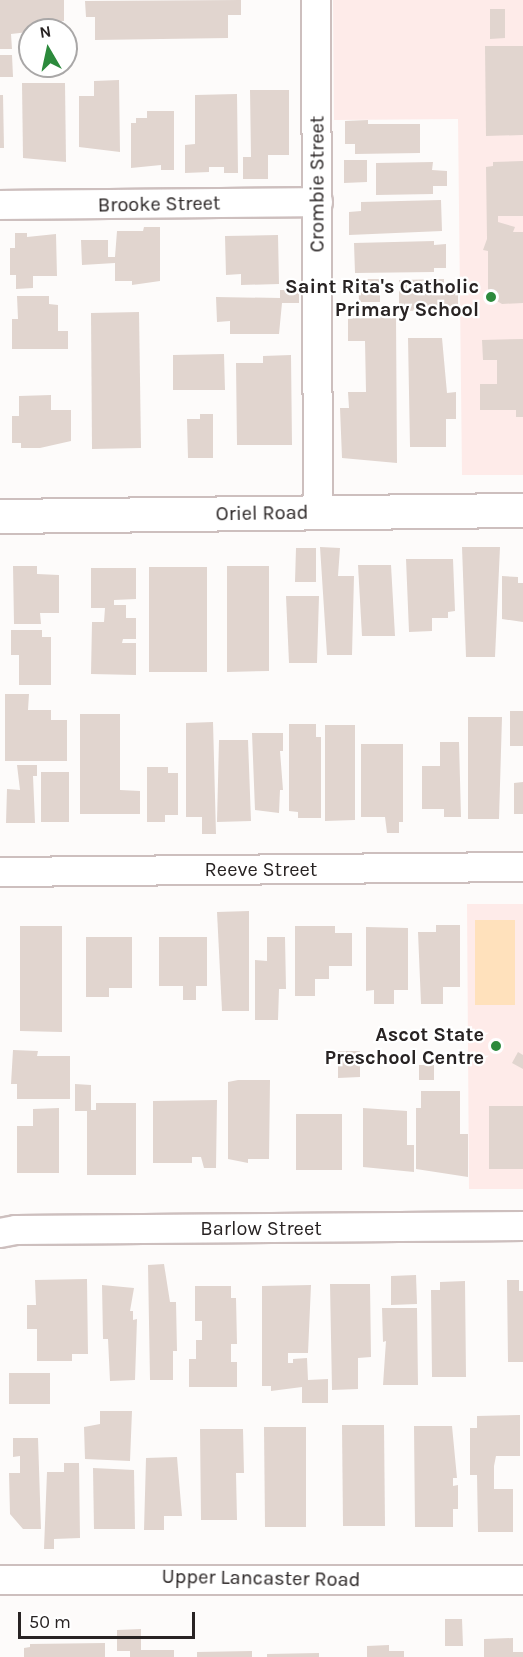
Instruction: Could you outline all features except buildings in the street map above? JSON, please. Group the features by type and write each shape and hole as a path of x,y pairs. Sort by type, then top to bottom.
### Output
{"street":[{"name":"Crombie Street","path":"316,0 318,512"},
{"name":"Brooke Street","path":"0,205 318,202"},
{"name":"Oriel Road","path":"0,516 523,510"},
{"name":"Reeve Street","path":"0,872 523,867"},
{"name":"Barlow Street","path":"0,1233 16,1230 523,1226"},
{"name":"Upper Lancaster Road","path":"0,1580 523,1580"}],"shaded area":[{"name":"Saint Rita's Catholic Primary School","path":"333,0 523,0 523,475 462,475 458,119 334,120"},
{"name":"Ascot State Preschool Centre","path":"467,904 523,904 523,1189 469,1189"},
{"path":"475,920 515,920 515,1005 475,1005"}],"place":[{"name":"Saint Rita's Catholic Primary School","path":"491,297"},
{"name":"Ascot State Preschool Centre","path":"496,1046"}]}
